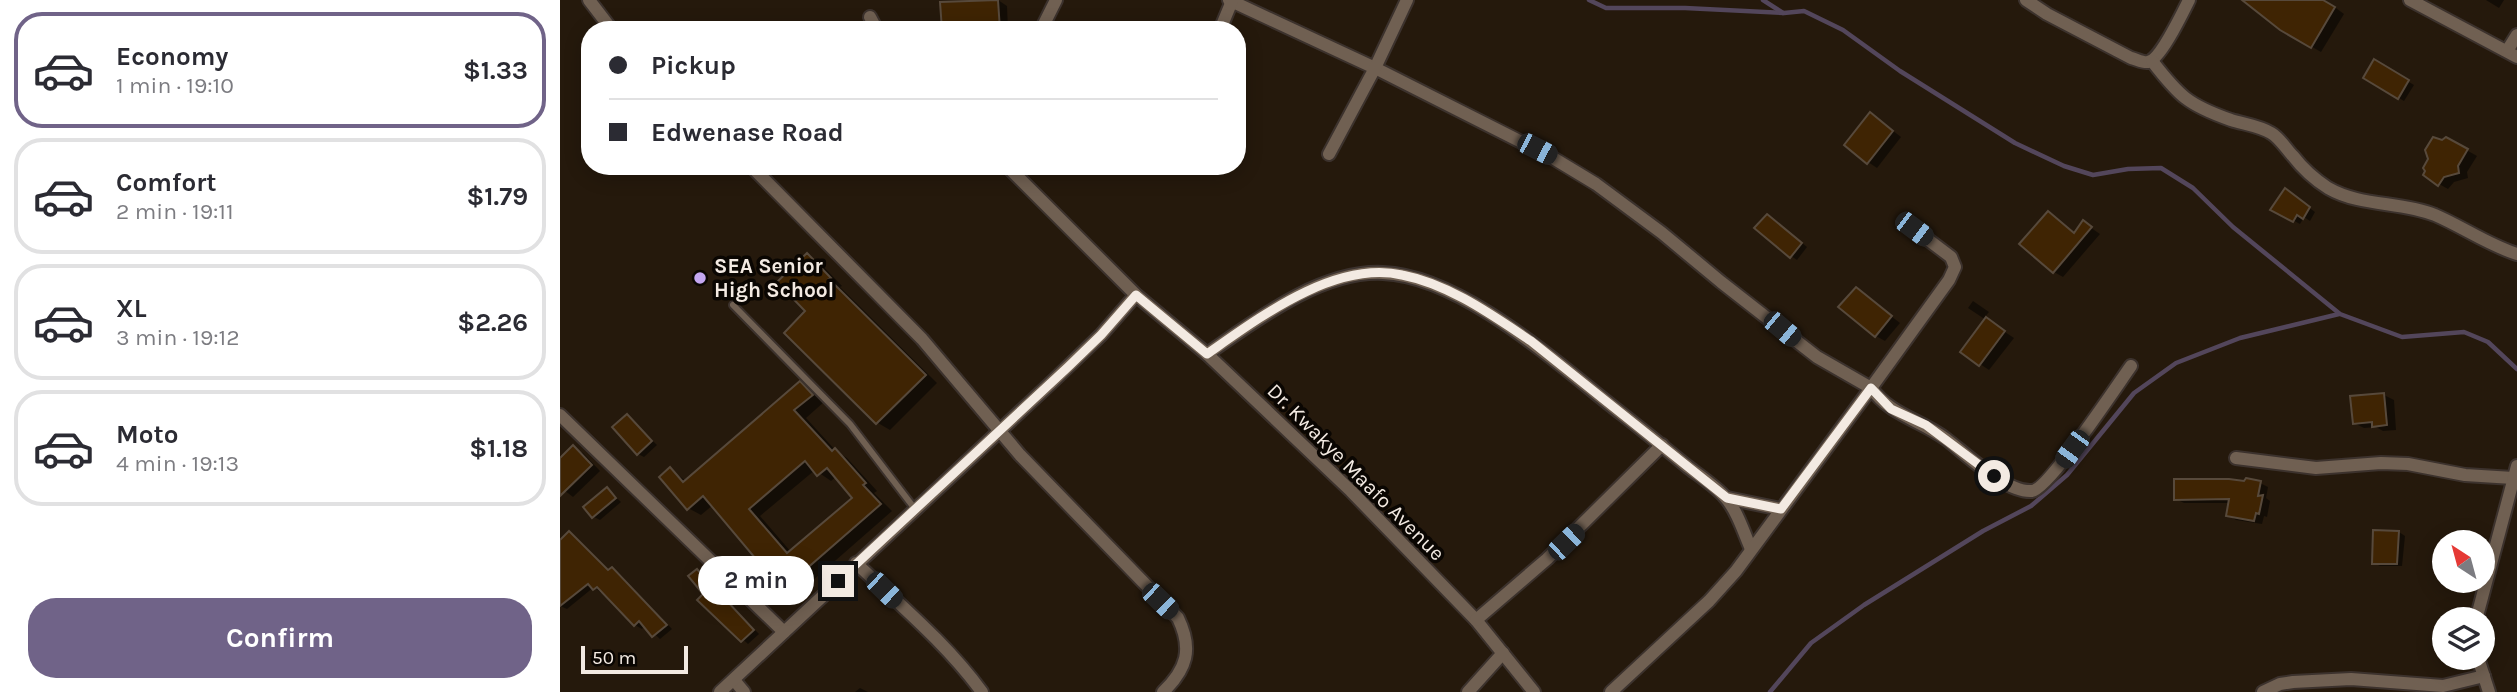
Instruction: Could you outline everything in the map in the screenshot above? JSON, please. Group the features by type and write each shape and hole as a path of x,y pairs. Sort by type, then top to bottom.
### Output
{"street":[{"path":"589,0 605,21"},
{"path":"1046,21 1056,0"},
{"path":"1329,154 1375,68 1407,0"},
{"path":"2026,0 2131,58 2146,63 2152,61 2189,0"},
{"path":"2410,0 2512,54 2517,35"},
{"path":"1223,21 1230,1 1375,68 1553,158 1596,184 1662,233 1796,342 1829,365 1871,388 1891,409 1926,425 1994,476 2022,490 2031,491 2044,485 2131,366"},
{"path":"870,17 872,21"},
{"path":"2152,61 2183,98 2206,110 2273,134 2301,167 2330,189 2358,200 2390,204 2436,216 2517,254"},
{"path":"760,175 922,339 999,431 1178,618 1185,638 1185,660 1175,679 1163,692"},
{"name":"Dr. Kwakye Maafo Avenue","path":"1016,175 1136,295 1207,354 1351,491 1476,620 1534,692"},
{"path":"1611,692 1709,601 1781,509 1949,280 1955,267 1951,257 1914,229"},
{"path":"1207,354 1271,312 1329,282 1367,273 1402,275 1456,295 1531,341 1727,498 1751,549"},
{"path":"720,692 1101,335 1136,295"},
{"path":"560,415 784,632"},
{"path":"1476,620 1557,551 1662,445"},
{"path":"2236,458 2316,468 2381,463 2408,464 2465,475 2515,472 2479,607"},
{"path":"1727,498 1781,509"},
{"path":"856,563 918,619 963,666 982,692"},
{"path":"1468,692 1503,653"},
{"path":"2482,670 2489,692"},
{"path":"2263,692 2280,684 2293,682 2351,679 2443,686 2484,676"},
{"path":"734,680 744,692"}],"lane":[{"path":"733,305 850,424 915,509"}],"building":[{"path":"998,0 999,21 941,21 940,2"},
{"path":"2242,0 2323,0 2335,7 2311,48 2280,30"},
{"path":"2374,59 2409,80 2398,99 2363,78"},
{"path":"1870,112 1893,131 1867,164 1844,145"},
{"path":"2433,137 2442,140 2446,137 2468,149 2458,166 2459,173 2444,177 2438,186 2423,175 2428,159 2425,150"},
{"path":"2285,188 2310,207 2303,219 2297,215 2293,222 2270,210"},
{"path":"2048,211 2074,233 2083,220 2092,227 2053,273 2019,244"},
{"path":"1767,214 1802,243 1790,258 1754,228"},
{"path":"807,253 831,278 829,279 926,375 876,424 784,333 805,311 777,282"},
{"path":"1856,287 1892,316 1875,337 1838,307"},
{"path":"1986,317 2005,331 1979,366 1960,352"},
{"path":"800,381 813,395 794,410 832,451 835,448 881,504 782,590 703,496 687,510 659,477 670,467 683,482","holes":["805,461 817,476 827,468 852,498 787,553 749,509"]},
{"path":"2384,393 2387,425 2372,427 2372,422 2353,424 2350,396"},
{"path":"627,414 652,441 637,455 612,427"},
{"path":"573,445 592,465 560,496 560,458"},
{"path":"2246,478 2261,481 2258,496 2263,495 2259,514 2256,513 2254,521 2226,516 2229,499 2174,500 2174,479 2244,481"},
{"path":"607,487 616,498 592,518 583,507"},
{"path":"2373,530 2399,531 2397,564 2372,564"},
{"path":"569,531 608,570 612,567 667,625 652,637 639,621 634,626 597,587 593,590 588,584 560,606 560,540"},
{"path":"697,569 754,630 741,642 697,600 703,594 688,576"}],"waterway":[{"path":"1589,0 1606,8 1685,8 1784,13 1804,11 1843,30 1900,71 2015,143 2064,166 2093,175 2128,169 2161,168 2193,188 2233,227 2340,314 2402,337 2464,332 2488,342 2517,369"},
{"path":"1763,0 1783,13"},
{"path":"1770,692 1811,643 1864,605 1983,531 2031,506 2067,475 2134,393 2176,363 2240,338 2339,314"}],"place":[{"name":"SEA Senior High School","path":"700,278"}],"route":[{"path":"838,581 1068,367 1136,295 1207,354 1302,295 1329,282 1367,273 1402,275 1434,285 1501,321 1531,341 1727,498 1781,509 1871,388 1891,409 1926,425 1994,476"}]}
